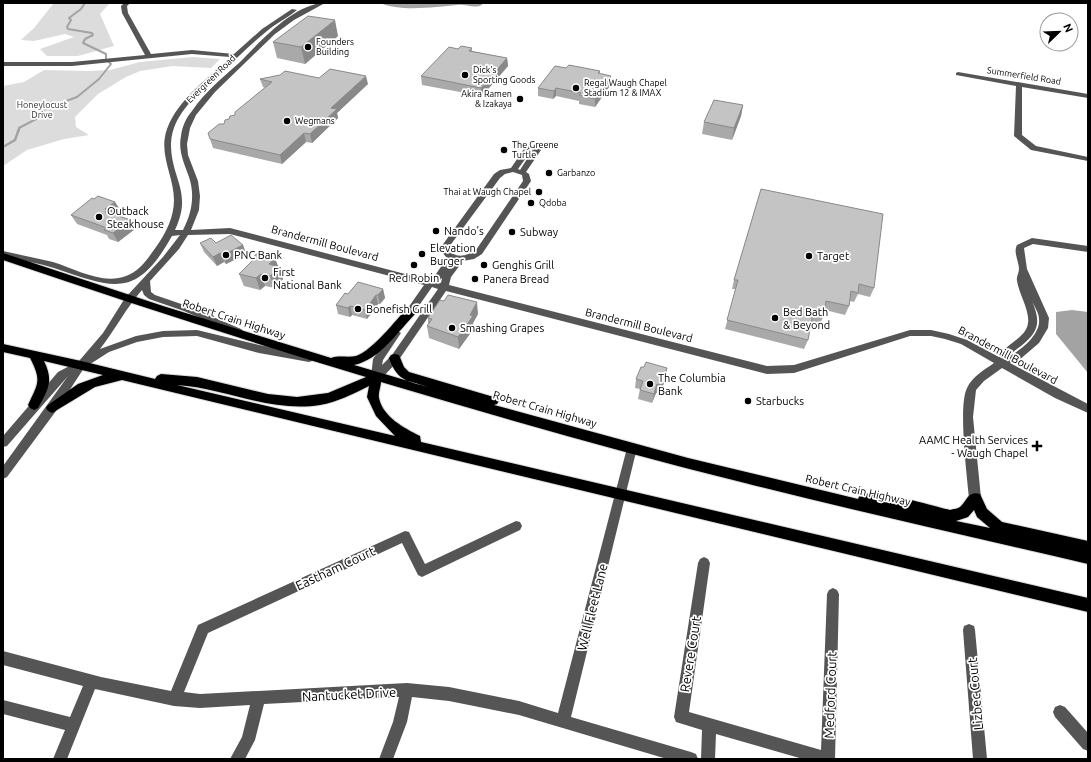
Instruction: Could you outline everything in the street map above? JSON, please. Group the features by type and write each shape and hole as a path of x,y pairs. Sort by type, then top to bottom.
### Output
{"highway":[{"name":"Robert Crain Highway","path":"3,255 128,300 376,377 632,448 797,490 1088,558"},
{"path":"317,359 345,362 359,359 369,354 412,310"},
{"path":"3,348 81,365 126,377 1088,605"},
{"path":"34,405 45,382 45,374 35,356"},
{"path":"395,358 399,369 405,375 500,403 578,433"},
{"path":"52,408 82,388 93,382 106,378 126,377 196,381 291,402 311,401 334,397 376,377"},
{"path":"376,377 373,396 380,413 396,430 434,449"},
{"path":"797,490 891,502 950,516 963,513 975,498 982,513 998,527 1088,548"}],"street":[{"path":"127,3 124,6 125,13 149,56"},
{"name":"Evergreen Road","path":"3,255 56,266 105,283 118,282 140,272 161,247 176,216 178,190 169,164 167,153 170,131 174,120 187,102 235,56 277,20 309,3"},
{"name":"Evergreen Road","path":"3,474 52,408 81,365 106,335 128,300 172,252 185,233 196,211 197,191 187,164 184,150 184,138 194,112 206,98 275,30 297,14 322,3"},
{"path":"3,64 72,64 192,52 235,56"},
{"name":"Summerfield Road","path":"958,74 1088,96"},
{"path":"1019,84 1018,136 1034,148 1088,159"},
{"path":"518,171 533,149"},
{"path":"518,171 527,177 527,181 479,252 470,258 456,258 446,254 444,250 445,247 497,176 502,172 518,171"},
{"name":"Brandermill Boulevard","path":"169,233 230,230 444,287 768,370 794,369 910,333 931,333 964,342 1059,395 1088,409"},
{"path":"975,498 968,417 971,389 980,378 1002,363 1016,358 1036,342 1043,328 1044,318 1023,269 1020,256 1020,247 1032,241 1088,249"},
{"path":"376,377 378,359 430,283 456,258"},
{"path":"376,377 395,358 444,287 456,258"},
{"path":"146,280 147,293 152,297 187,309 279,348"},
{"path":"3,443 34,405 62,375 114,347 136,339 163,334 196,334 260,349 317,359"},
{"name":"Well Fleet Lane","path":"562,722 632,448"},
{"name":"Eastham Court","path":"174,699 203,630 405,536 422,571 516,526"},
{"name":"Revere Court","path":"704,563 681,717 709,725"},
{"name":"Medford Court","path":"709,725 828,759 833,594"},
{"name":"Lizbec Court","path":"969,630 980,759"},
{"name":"Nantucket Drive","path":"3,658 92,681 174,699 200,701 259,699 407,690 449,694 519,708 691,759"},
{"path":"60,759 92,681"},
{"path":"386,759 400,722 407,690"},
{"path":"237,759 248,740 259,699"},
{"path":"3,707 74,725"},
{"path":"1060,712 1088,744"},
{"path":"708,759 709,725"}],"green space":[{"path":"54,3 110,3 100,14 114,46 78,56 47,56 40,49 74,37 65,34 34,41 21,40 34,28"},
{"name":"Honeylocust Drive","path":"193,57 220,59 211,68 173,66 140,71 126,77 98,94 75,117 76,127 89,135 64,139 27,150 3,166 3,86 24,82 44,70 110,70 140,62"}],"shaded area":[{"path":"380,3 482,3 482,5 476,7 460,5 429,8 408,8 388,6"},
{"path":"1072,310 1088,312 1088,373 1056,334 1056,312"}],"building":[{"path":"308,16 335,20 301,47 273,42"},
{"name":"Dick's Sporting Goods","path":"461,46 472,48 469,51 507,58 481,88 421,76 449,47 458,49"},
{"name":"Regal Waugh Chapel Stadium 12 & IMAX","path":"569,65 600,71 598,73 611,76 595,99 579,95 581,93 556,88 554,91 538,88 555,66 566,68"},
{"name":"Wegmans","path":"330,69 366,76 331,108 337,109 310,134 304,133 280,155 210,139 208,133 219,124 224,124 225,120 229,119 230,116 235,115 235,112 272,82 260,79 280,75 285,71 319,78"},
{"path":"714,100 743,105 734,128 704,122"},
{"name":"Target","path":"761,189 883,214 874,288 859,284 858,293 851,291 849,306 826,301 824,315 813,313 808,340 727,320 738,280 734,280"},
{"path":"98,196 115,202 105,209 107,210 105,212 131,220 113,233 104,230 107,228 71,215 92,198 94,199"},
{"path":"231,235 243,245 223,255 220,253 213,257 200,243 211,238 216,243"},
{"path":"259,253 275,258 269,264 279,267 270,276 261,274 256,278 239,274 254,259 255,255"},
{"path":"358,282 383,289 378,295 376,295 365,310 350,306 348,308 336,305 345,293 348,294"},
{"path":"448,295 477,302 470,315 473,316 458,337 427,326 432,319 428,318 440,300 444,301"},
{"path":"646,362 667,368 661,385 657,384 654,394 640,390 643,381 636,379 641,367 644,367"}],"waterway":[{"path":"19,129 38,118 45,109 77,97 99,79 111,64 106,59 106,54 83,43 85,39 93,35 92,33 68,29 67,27 71,20 69,18 81,9 85,3"},
{"path":"3,147 15,140 19,129"}],"place":[{"name":"Founders Building","path":"308,47"},
{"name":"Dick's Sporting Goods","path":"465,75"},
{"name":"Regal Waugh Chapel Stadium 12 & IMAX","path":"576,88"},
{"name":"Akira Ramen & Izakaya","path":"520,99"},
{"name":"Wegmans","path":"287,121"},
{"name":"The Greene Turtle","path":"504,150"},
{"name":"Garbanzo","path":"549,173"},
{"name":"Thai at Waugh Chapel","path":"539,192"},
{"name":"Qdoba","path":"531,203"},
{"name":"Outback Steakhouse","path":"99,217"},
{"name":"Nando's","path":"436,231"},
{"name":"Subway","path":"512,232"},
{"name":"Elevation Burger","path":"422,254"},
{"name":"PNC Bank","path":"226,255"},
{"name":"Target","path":"809,256"},
{"name":"Red Robin","path":"414,265"},
{"name":"Genghis Grill","path":"484,265"},
{"name":"First National Bank","path":"265,278"},
{"name":"Panera Bread","path":"475,279"},
{"name":"Bonefish Grill","path":"358,309"},
{"name":"Bed Bath & Beyond","path":"775,318"},
{"name":"Smashing Grapes","path":"452,328"},
{"name":"The Columbia Bank","path":"650,384"},
{"name":"Starbucks","path":"748,401"},
{"name":"AAMC Health Services - Waugh Chapel","path":"1037,446"}]}
